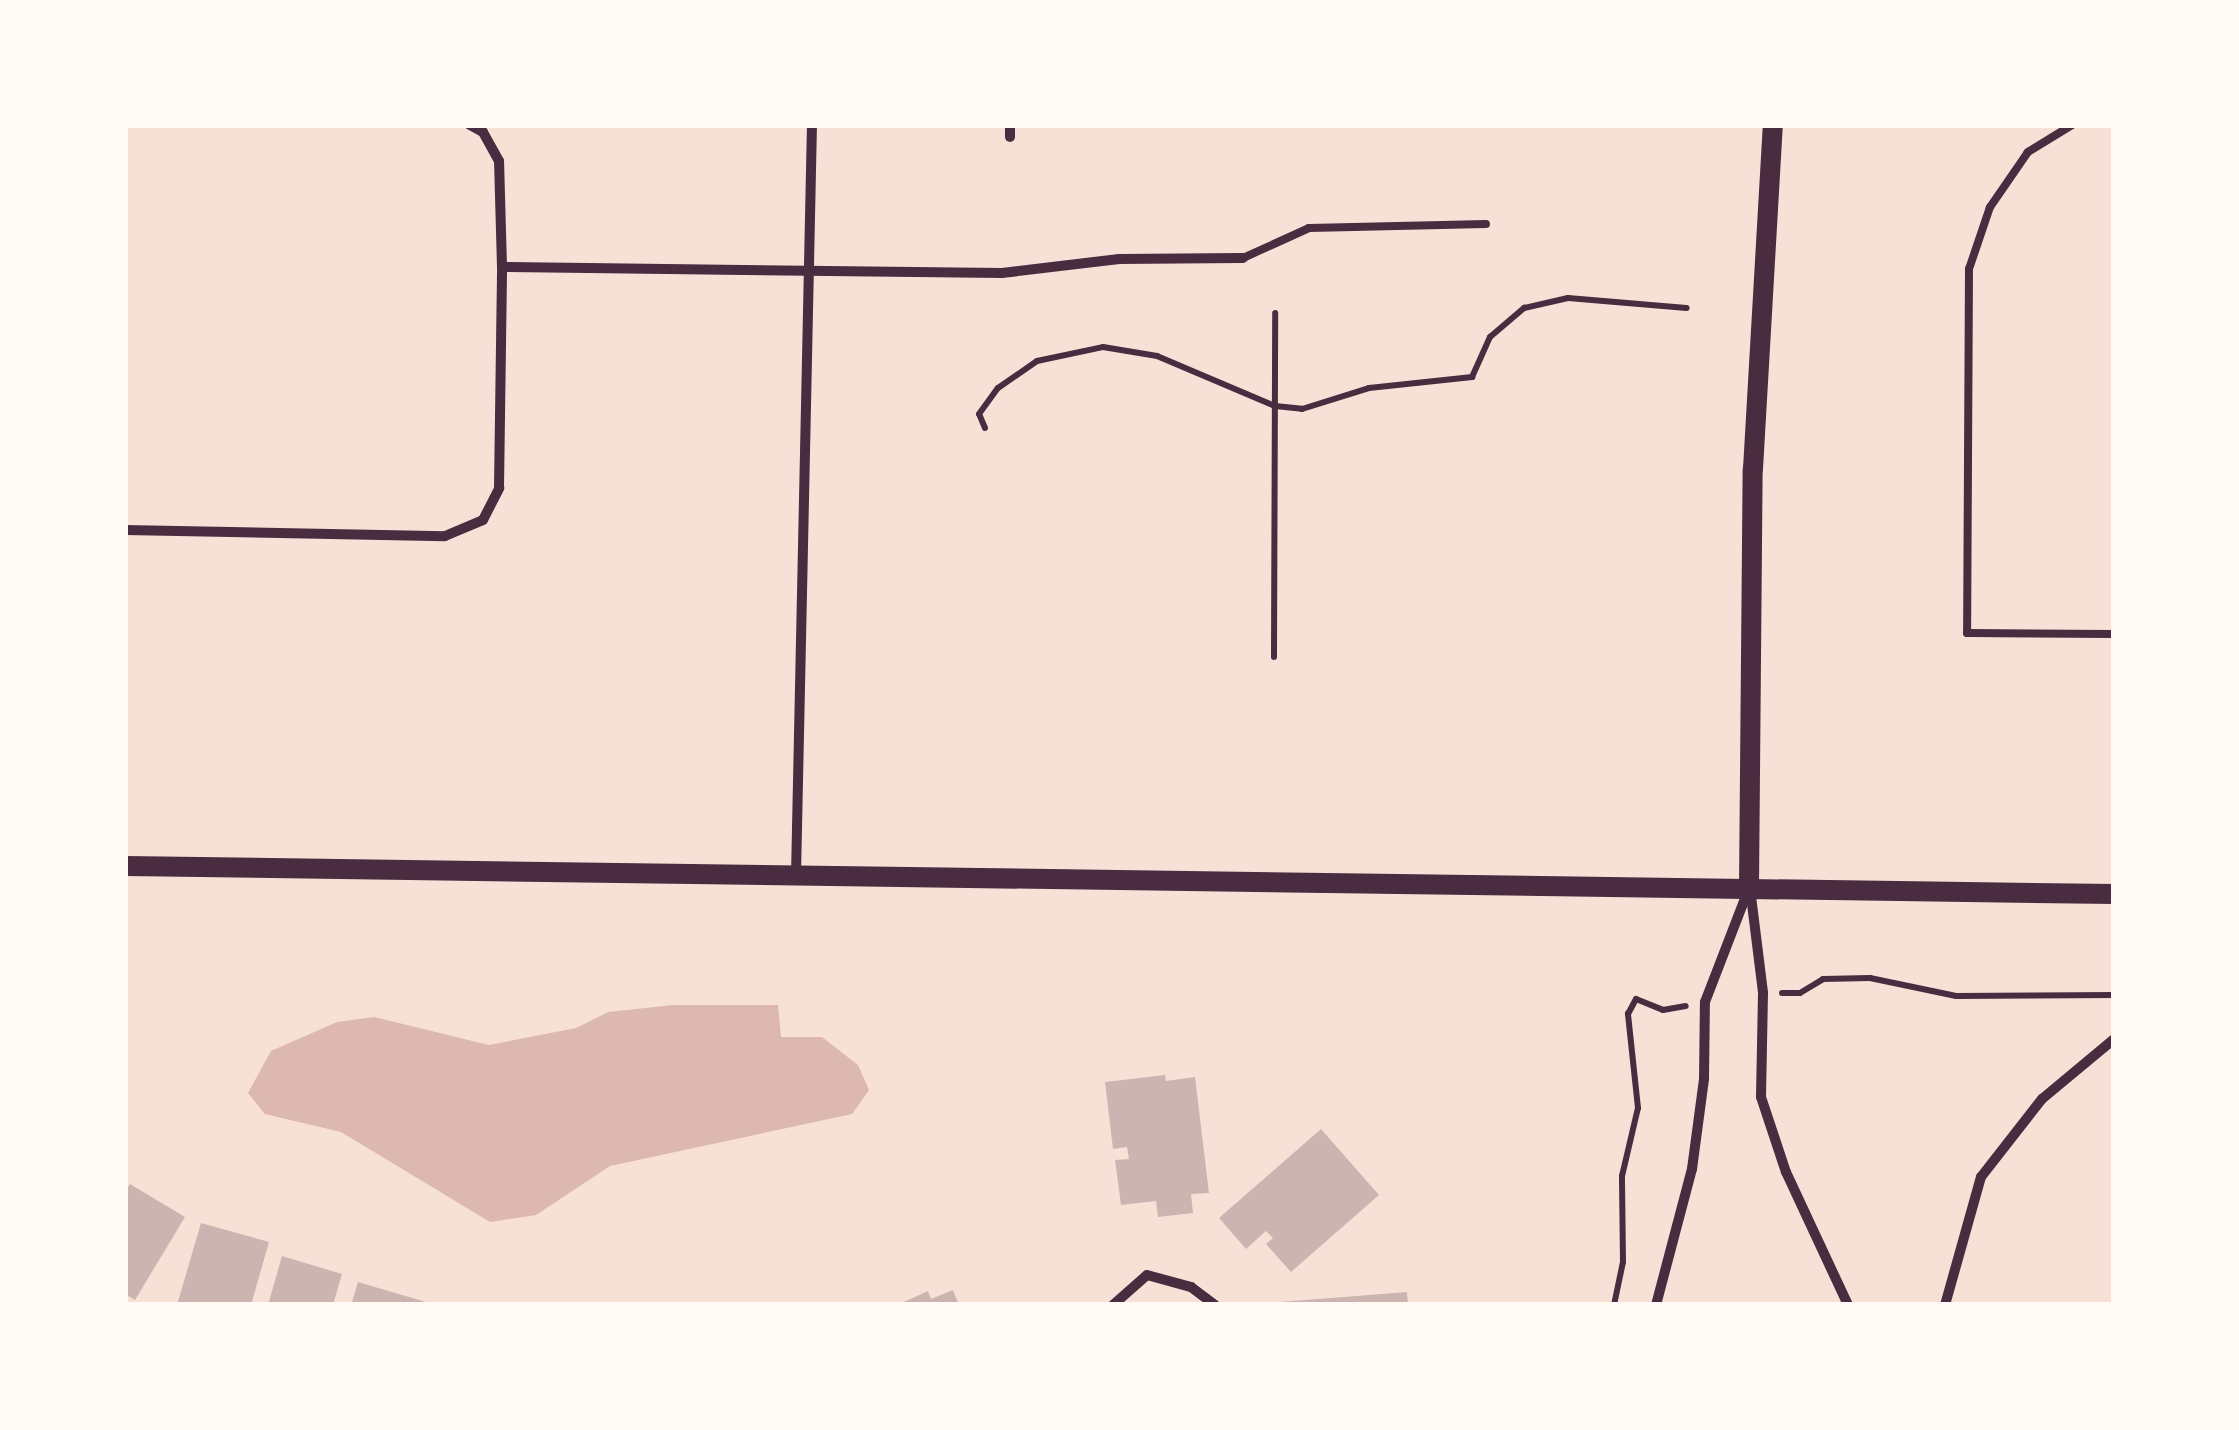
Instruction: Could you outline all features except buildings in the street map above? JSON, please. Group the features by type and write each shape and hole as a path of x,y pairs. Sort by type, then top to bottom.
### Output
{"main road":[{"path":"1750,888 1753,469 1773,125"},
{"path":"125,866 2114,894"}],"street":[{"path":"125,530 445,536 483,520 499,488 499,161 483,132 470,125"},
{"path":"796,876 812,125"},
{"path":"502,267 1002,273 1119,259 1243,258"},
{"path":"1750,888 1764,993 1761,1097 1786,1172 1848,1305"},
{"path":"1656,1305 1692,1169 1704,1080 1705,1002 1750,888"},
{"path":"1945,1305 1981,1177 2042,1099 2114,1039"},
{"path":"1113,1305 1147,1275 1192,1286 1215,1305"}],"lane":[{"path":"2072,125 2028,152 1990,207 1969,269 1967,634 2114,634"},
{"path":"1243,258 1310,228 1486,224"}],"path":[{"path":"986,428 979,414 998,388 1037,361 1103,348 1158,356 1275,406 1302,409 1369,388 1472,377 1490,337 1524,308 1568,298 1688,308"},
{"path":"1274,658 1275,312"},
{"path":"1764,993 1800,993 1823,979 1870,978 1956,996 2114,995"},
{"path":"1614,1305 1623,1262 1622,1176 1638,1108 1628,1014 1636,999 1663,1010 1705,1002"}],"shaded area":[{"path":"673,1005 778,1005 781,1037 822,1037 858,1065 869,1090 852,1114 610,1166 536,1215 490,1222 341,1132 265,1114 248,1093 271,1051 337,1022 374,1017 489,1045 576,1028 608,1012"}]}
